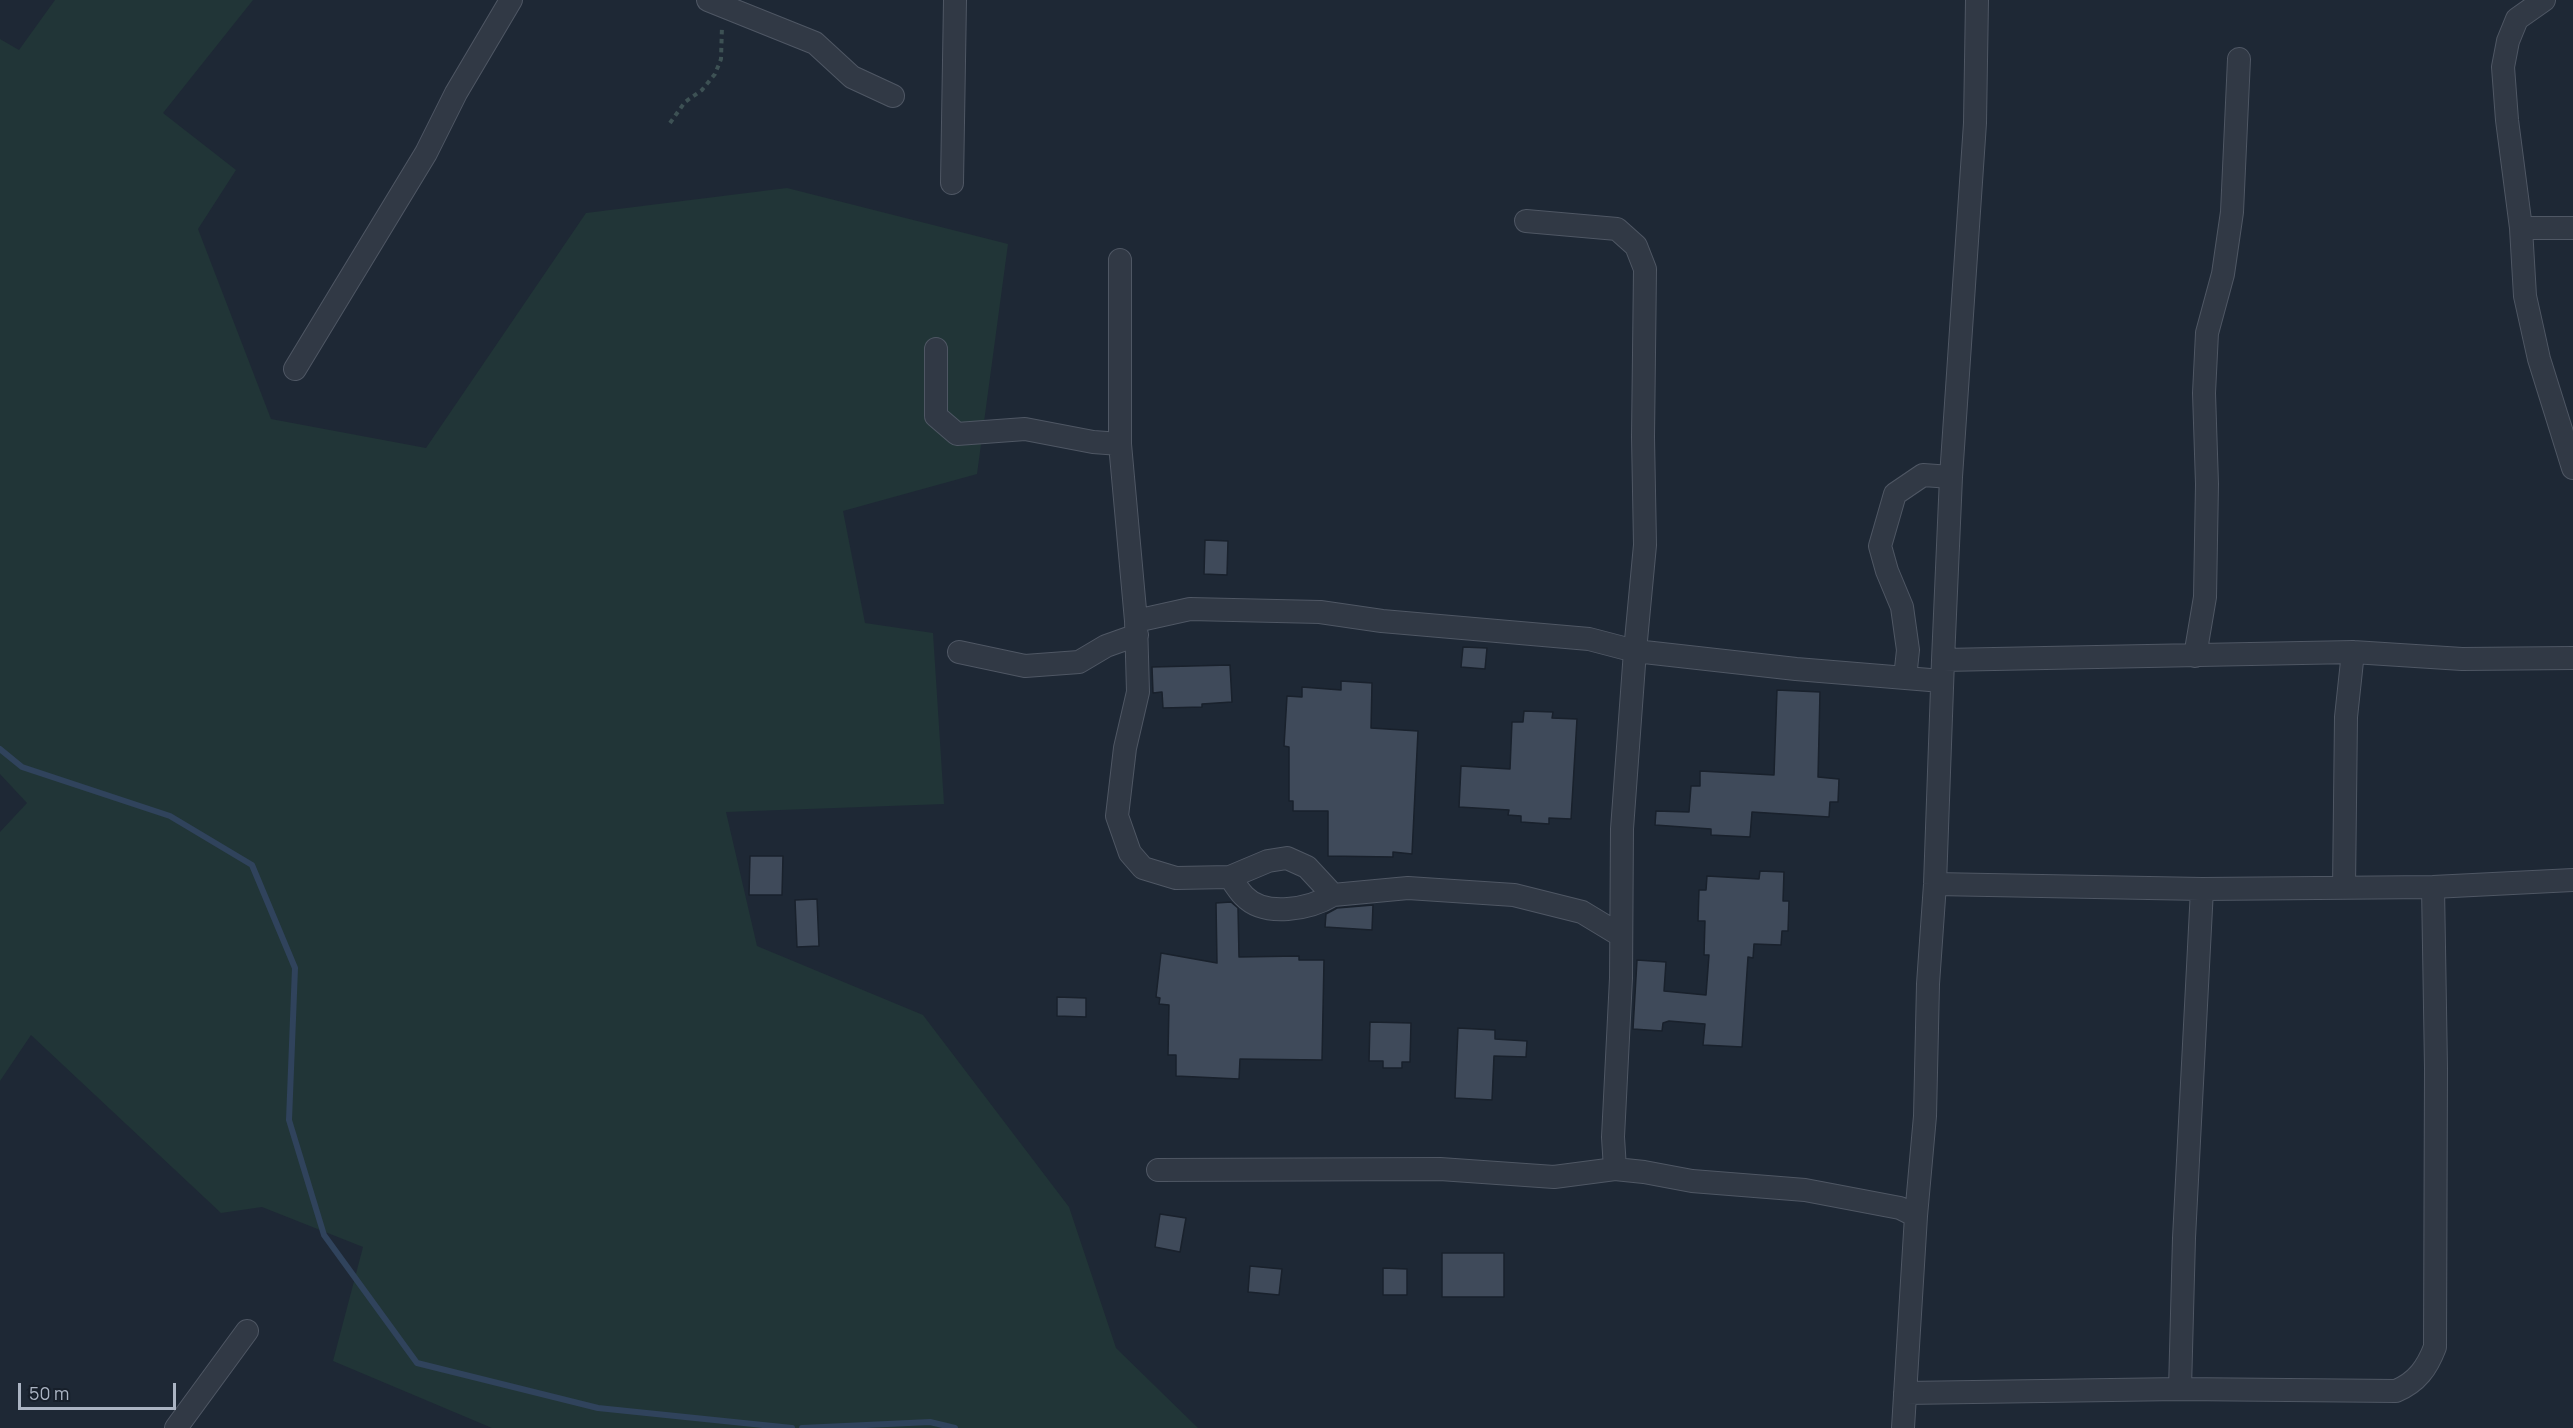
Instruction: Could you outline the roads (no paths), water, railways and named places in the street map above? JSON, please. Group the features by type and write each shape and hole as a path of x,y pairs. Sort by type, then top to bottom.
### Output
{"street":[{"path":"295,369 426,153 456,93 511,0"},
{"path":"952,183 955,0"},
{"path":"1903,1428 1916,1216 1925,1116 1928,984 1935,884 1951,477 1974,123 1977,0"},
{"path":"2544,0 2517,20 2508,41 2503,66 2507,120 2521,228 2525,296 2539,359 2573,468"},
{"path":"714,2 815,43 852,77 893,96"},
{"path":"2195,656 2205,597 2207,484 2204,393 2207,333 2223,274 2232,212 2239,59"},
{"path":"1526,221 1617,229 1636,246 1645,269 1643,436 1646,545 1635,651 1622,829 1621,978 1613,1137 1615,1169"},
{"path":"2521,228 2573,228"},
{"path":"1120,260 1119,444 1125,479 1136,628 1138,692 1125,748 1117,816 1130,853 1143,868 1176,878 1230,877 1268,861 1287,858 1307,867 1333,896"},
{"path":"936,349 936,416 957,434 1025,429 1093,442 1119,444"},
{"path":"1905,678 1908,650 1902,607 1887,571 1880,546 1895,494 1923,475 1951,477"},
{"path":"959,652 1025,666 1079,662 1136,628 1190,609 1320,612 1382,621 1589,639 1635,651 1796,669 1905,678 1942,671 2195,656 2353,652 2462,659 2573,658"},
{"path":"2344,888 2346,717 2353,652"},
{"path":"1230,877 1245,898 1268,908 1290,910 1318,904 1333,896 1408,888 1514,895 1582,912 1620,935"},
{"path":"1935,884 2202,889 2433,887 2573,880"},
{"path":"1905,1393 2180,1389 2396,1391 2410,1386 2430,1361 2435,1347 2436,1068 2433,887"},
{"path":"2180,1389 2186,1193 2202,889"},
{"path":"1582,912 1622,903"},
{"path":"1158,1170 1440,1170 1554,1177 1615,1169 1692,1181 1805,1190 1900,1208 1916,1216"},
{"path":"176,1428 247,1330"}],"waterway":[{"path":"0,749 22,767 170,816 252,865 295,968 289,1120 324,1235 417,1363 598,1408 792,1428"},
{"path":"802,1428 930,1422 955,1428"}]}
